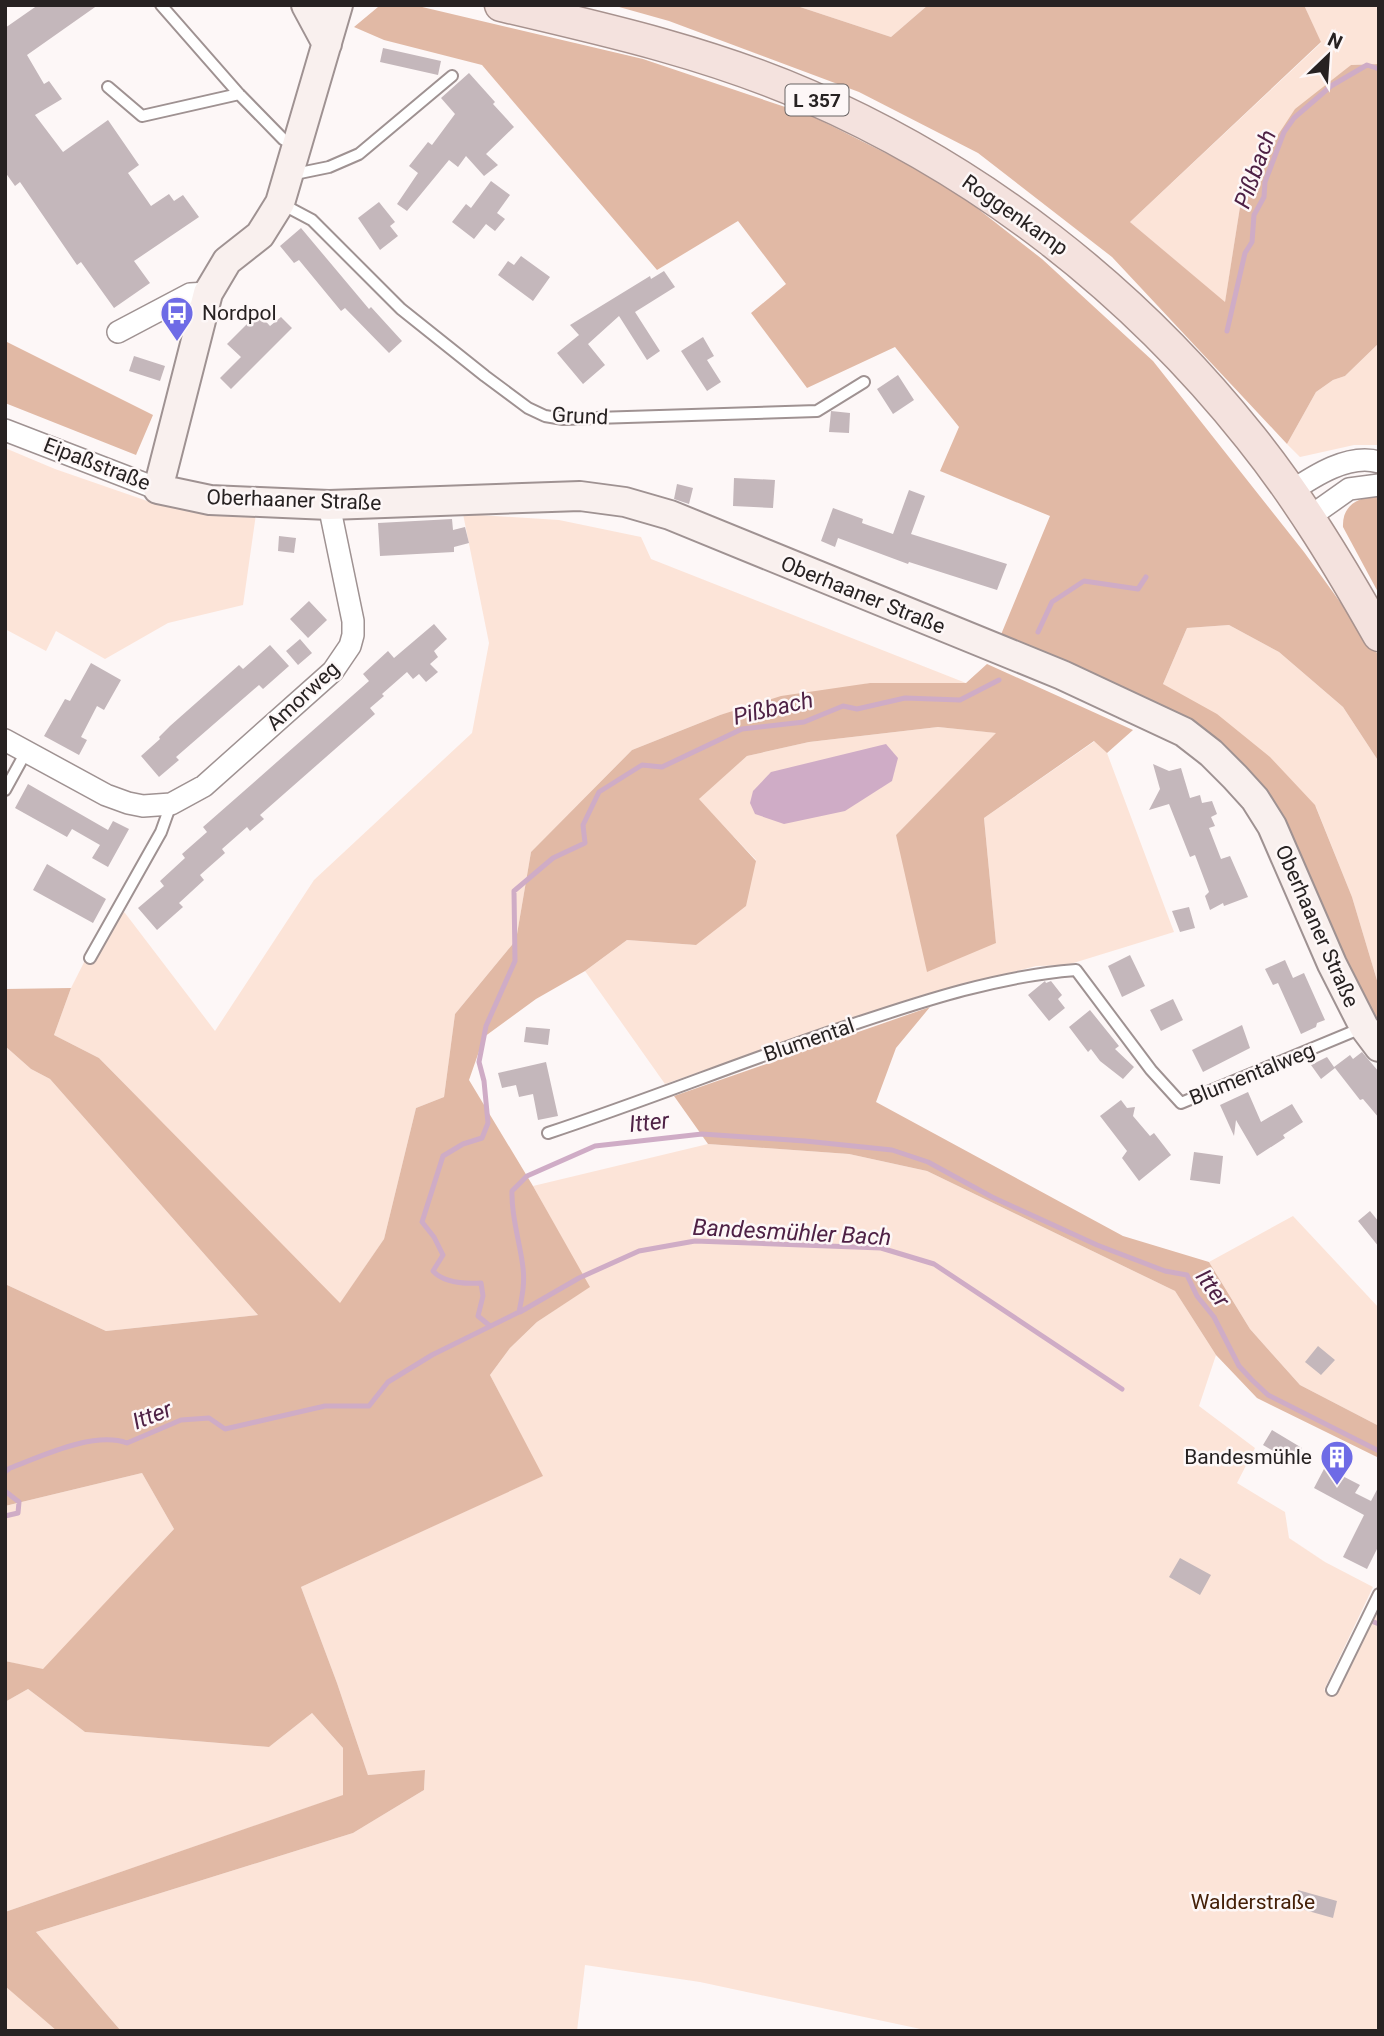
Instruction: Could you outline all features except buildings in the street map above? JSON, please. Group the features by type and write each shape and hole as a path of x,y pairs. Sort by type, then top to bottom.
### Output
{"main road":[{"name":"Roggenkamp","path":"500,5 620,33 758,76 844,112 959,175 1073,256 1152,327 1211,389 1251,438 1308,518 1378,633"}],"street":[{"path":"306,5 327,44"},
{"name":"Eipaßstraße","path":"5,430 158,489 208,293 227,261 260,234 280,203 338,5"},
{"path":"118,332 190,294 208,293"},
{"path":"1290,492 1309,479 1355,460 1379,462"},
{"path":"1308,518 1349,489 1379,485"},
{"name":"Oberhaaner Straße","path":"158,489 211,500 329,505 564,495 607,498 647,508 1062,675 1184,732 1211,753 1255,799 1272,826 1332,964 1371,1037"},
{"name":"Amorweg","path":"5,740 106,795 128,803 144,806 171,804 204,786 333,671 344,658 353,635 353,621 329,505"}],"lane":[{"path":"161,5 239,94 283,139 298,147"},
{"path":"290,175 329,167 359,153 452,76"},
{"path":"108,87 142,116 239,94"},
{"name":"Grund","path":"280,203 312,220 365,275 422,326 517,400 545,416 577,419 817,411 864,382"},
{"path":"5,790 26,752"},
{"path":"90,958 161,831 171,804"},
{"name":"Blumentalweg","path":"1076,970 1151,1070 1181,1103 1371,1037"},
{"name":"Blumental","path":"548,1133 877,1016 1020,976 1076,970"},
{"path":"1332,1690 1379,1594"}],"green space":[{"path":"794,5 928,5 891,37"},
{"path":"1304,5 1379,5 1379,64 1351,65 1243,188 1225,303 1130,222 1321,43"},
{"path":"1379,343 1379,445 1354,445 1300,457 1287,444 1316,392 1333,380 1345,376"},
{"path":"5,448 55,469 156,504 256,514 243,605 168,623 105,659 56,631 46,651 5,629"},
{"path":"463,514 559,520 641,537 651,559 966,683 870,683 720,715 632,750 531,852 516,940 455,1014 444,1097 416,1108 384,1239 340,1304 99,1058 54,1035 71,988 113,905 125,913 215,1031 314,880 472,733 489,643"},
{"path":"1229,625 1279,652 1343,707 1379,762 1379,987 1352,897 1316,807 1163,684 1187,628"},
{"path":"938,727 997,733 896,835 996,943 984,818 1095,741 1107,753 1174,932 1067,965 1036,966 916,997 665,1084 585,971 627,940 696,945 756,860 698,799 747,756 809,742"},
{"path":"5,1046 31,1069 50,1079 258,1315 106,1331 5,1284"},
{"name":"Walderstraße","path":"708,1144 849,1154 927,1171 1175,1291 1216,1355 1199,1406 1255,1448 1237,1483 1285,1512 1289,1538 1325,1562 1373,1587 1324,1690 1336,1695 1379,1607 1379,2031 930,2031 700,1982 585,1965 577,2031 121,2031 36,1932 353,1833 424,1790 425,1770 368,1775 301,1587 542,1476 490,1375 510,1348 537,1322 589,1287 533,1186"},
{"path":"1293,1216 1379,1308 1379,1426 1300,1385 1250,1329 1209,1262"},
{"path":"142,1473 174,1529 43,1670 5,1661 5,1506"},
{"path":"28,1689 85,1732 269,1747 312,1713 343,1748 344,1795 5,1912 5,1702"},
{"path":"5,1984 63,2031 5,2031"}],"shaded area":[{"path":"612,5 794,5 891,37 928,5 1304,5 1321,42 1130,222 1225,302 1243,188 1295,109 1351,65 1379,64 1379,343 1345,376 1333,380 1316,392 1287,444 1112,257 978,153 859,92 669,21"},
{"path":"418,6 643,59 812,116 945,183 1042,259 1153,361 1304,552 1379,656 1379,762 1343,707 1279,652 1229,625 1187,628 1163,684 1217,714 1270,757 1315,805 1352,897 1379,987 1379,1035 1258,785 1000,637 1050,516 940,471 959,427 895,347 807,388 751,313 786,284 738,221 657,270 482,65 384,40 354,27 378,7"},
{"path":"5,341 153,415 136,455 5,403"},
{"path":"1379,494 1379,594 1343,527 1343,519 1353,503"},
{"path":"987,664 1133,730 1107,753 1094,741 984,818 996,943 927,972 896,835 996,733 938,727 809,742 747,756 699,799 756,861 746,906 696,945 627,940 585,971 536,999 484,1037 469,1080 590,1287 537,1322 510,1348 490,1375 543,1476 301,1587 368,1775 425,1770 424,1790 353,1833 36,1932 121,2031 57,2031 5,1986 5,1912 343,1795 343,1748 312,1713 269,1747 85,1732 28,1689 5,1702 5,1661 43,1669 174,1529 142,1473 5,1506 5,1284 106,1331 258,1315 50,1079 31,1069 5,1046 5,989 71,988 54,1035 99,1058 340,1303 384,1239 416,1108 444,1097 455,1014 516,940 531,852 632,750 720,715 781,696 870,683 966,683"},
{"path":"886,744 898,758 892,781 845,811 784,824 755,814 750,803 753,791 771,772"},
{"path":"930,1007 896,1048 876,1102 1123,1236 1209,1262 1250,1329 1300,1385 1379,1426 1379,1458 1257,1398 1216,1355 1175,1291 927,1171 849,1154 708,1144 674,1096"}],"waterway":[{"name":"Pißbach","path":"1227,331 1245,253 1252,242 1254,215 1264,197 1265,182 1284,132 1294,118 1331,86 1367,65 1379,69"},
{"name":"Pißbach","path":"1038,632 1052,602 1084,581 1138,589 1146,577"},
{"name":"Pißbach","path":"490,1326 478,1316 483,1296 481,1283 449,1280 433,1271 443,1255 422,1222 443,1156 463,1144 482,1138 488,1123 484,1081 479,1062 486,1026 515,961 514,891 553,858 585,843 583,825 599,792 642,765 662,767 742,729 804,722 843,706 857,709 905,698 960,700 999,680"},
{"name":"Itter","path":"5,1472 68,1446 99,1440 127,1443 181,1420 209,1418 225,1429 325,1406 369,1406 388,1382 432,1355 519,1312 524,1274 512,1191 527,1176 595,1146 702,1134 892,1150 928,1162 992,1197 1097,1245 1165,1271 1187,1275 1197,1296 1214,1317 1239,1366 1268,1395 1379,1451"},
{"name":"Bandesmühler Bach","path":"520,1312 579,1278 639,1251 695,1241 881,1248 934,1264 1122,1389"},
{"name":"Itter","path":"5,1491 19,1502 18,1513 5,1516"},
{"path":"1371,1621 1379,1624"}],"place":[{"name":"Nordpol","path":"177,343"},
{"name":"Bandesmühle","path":"1337,1487"}]}
